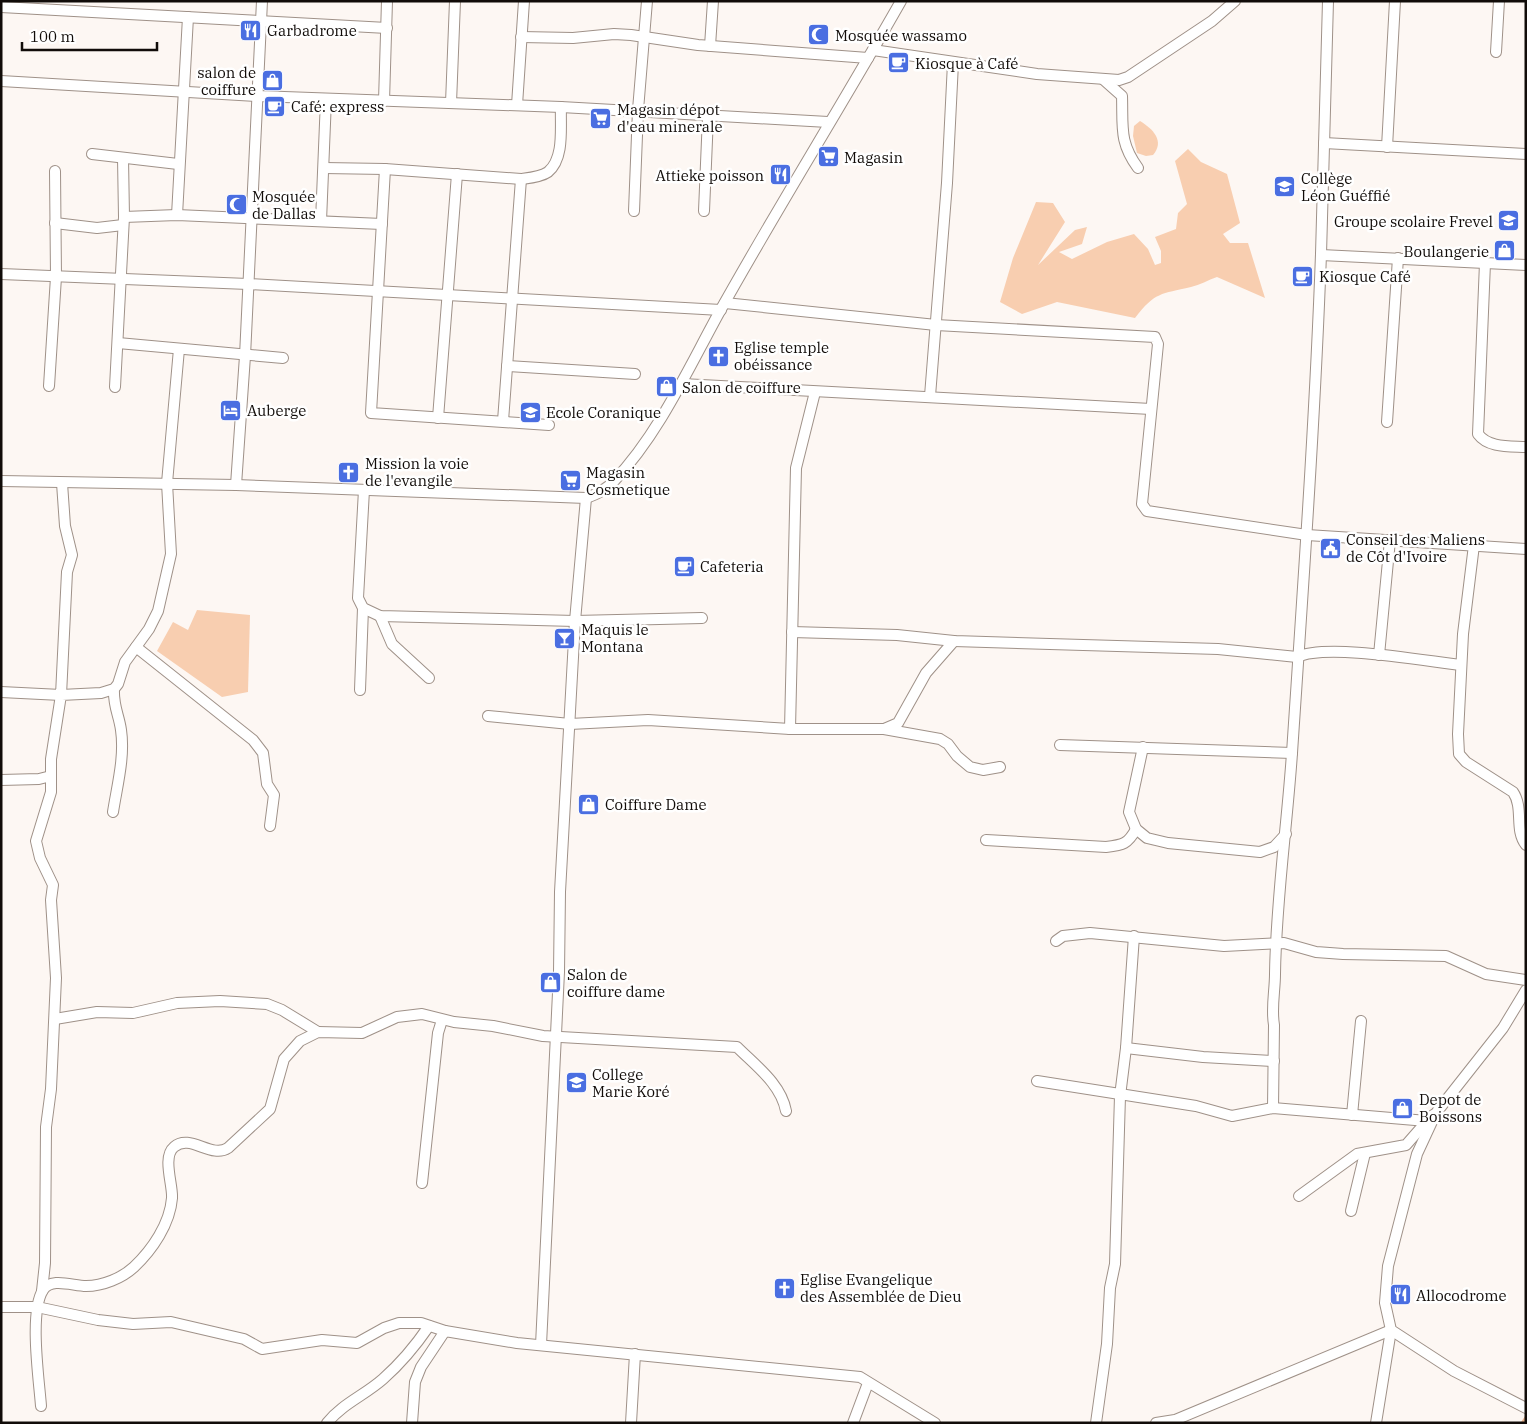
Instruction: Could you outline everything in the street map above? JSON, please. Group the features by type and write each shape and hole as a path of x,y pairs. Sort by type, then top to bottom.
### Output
{"street":[{"path":"103,13 104,1"},
{"path":"236,485 245,356 262,1"},
{"path":"384,101 387,1"},
{"path":"451,103 455,1"},
{"path":"517,105 524,1"},
{"path":"634,211 638,110 648,1"},
{"path":"710,46 713,1"},
{"path":"1,481 236,485 586,498 601,493 615,481 645,442 682,384 723,307 828,122 901,1"},
{"path":"521,37 573,38 614,34 710,46 870,54 1104,80 1128,77 1212,21 1235,1"},
{"path":"1273,1108 1274,1025 1272,1012 1275,943 1278,888 1286,834 1307,535 1321,254 1328,1"},
{"path":"1387,147 1395,1"},
{"path":"1496,52 1499,1"},
{"path":"1,7 387,28"},
{"path":"176,215 188,17"},
{"path":"930,396 947,183 953,63"},
{"path":"1104,80 1122,96 1126,152 1138,168"},
{"path":"1,81 258,96 638,110 708,116 828,122"},
{"path":"321,221 326,99"},
{"path":"324,168 385,169 521,179 547,172 554,163 559,150 562,107"},
{"path":"704,211 708,116"},
{"path":"1324,143 1526,154"},
{"path":"92,154 178,164"},
{"path":"115,387 124,221 123,158"},
{"path":"385,169 371,413 549,425"},
{"path":"48,386 56,277 55,171"},
{"path":"438,418 457,174"},
{"path":"503,421 521,179"},
{"path":"55,223 97,228 124,221 176,215 382,224"},
{"path":"1321,254 1526,265"},
{"path":"1387,422 1398,258"},
{"path":"1485,263 1478,434 1483,440 1491,444 1526,447"},
{"path":"1,274 248,284 513,300 723,307 936,325 1154,337 1158,344 1143,508 1307,535 1526,549"},
{"path":"118,343 283,358"},
{"path":"1,692 101,693 114,688 118,684 125,662 153,622 167,576 171,554 167,483 179,349"},
{"path":"508,366 635,374"},
{"path":"682,384 1151,409"},
{"path":"790,729 796,468 815,392"},
{"path":"41,1406 36,1307 42,1291 45,1262 46,1127 55,1019 56,978 51,900 53,885 40,858 36,841 51,792 51,759 61,694 67,572 72,555 65,526 62,482"},
{"path":"360,690 363,608 358,598 364,490"},
{"path":"541,1344 559,972 560,892 575,621 586,498"},
{"path":"1379,655 1390,540"},
{"path":"1474,545 1461,665 1458,734 1460,754 1466,762 1513,792 1518,799 1521,836 1526,844"},
{"path":"363,608 380,616 575,621 702,618"},
{"path":"380,616 392,644 428,678"},
{"path":"792,632 897,635 954,641 1218,649 1297,657 1307,652 1319,651 1379,655 1461,665"},
{"path":"884,729 898,723 926,673 954,641"},
{"path":"136,647 253,740 263,753 267,784 274,795 270,826"},
{"path":"113,812 122,754 121,728 113,702 114,688"},
{"path":"488,716 570,724 648,720 790,729 884,729 940,739 948,744 957,756 970,767 984,770 1000,766"},
{"path":"1060,745 1292,752"},
{"path":"1143,747 1129,812 1136,829 1147,838 1168,843 1243,852 1260,852 1274,847 1286,834"},
{"path":"1,780 39,779 51,776"},
{"path":"986,840 1106,847 1119,845 1130,840 1136,829"},
{"path":"1056,941 1063,936 1090,933 1230,946 1275,943 1334,953 1446,956 1486,974 1526,980"},
{"path":"1096,1423 1107,1344 1110,1288 1115,1264 1120,1096 1126,1048 1134,936"},
{"path":"1299,1196 1346,1160 1357,1154 1406,1145 1436,1113 1503,1028 1526,990"},
{"path":"55,1019 97,1012 133,1013 177,1003 220,1001 267,1004 282,1010 318,1032"},
{"path":"42,1291 53,1284 86,1286 101,1284 116,1279 133,1268 149,1251 164,1226 172,1199 169,1154 172,1149 185,1143 220,1151 228,1148 270,1109 284,1058 300,1041 318,1032 362,1033 397,1017 422,1014 442,1020 555,1037 737,1047 766,1075 783,1097 786,1111"},
{"path":"422,1183 438,1033 442,1020"},
{"path":"1352,1115 1360,1021"},
{"path":"1126,1048 1203,1057 1274,1060"},
{"path":"1037,1081 1120,1096 1196,1106 1232,1116 1273,1108 1427,1121"},
{"path":"1376,1423 1391,1330 1385,1304 1388,1266 1417,1154 1436,1113"},
{"path":"1351,1211 1365,1153"},
{"path":"1,1307 36,1307 134,1324 171,1322 244,1339 262,1349 322,1340 357,1343 384,1328 399,1323 421,1323 445,1331 517,1343 860,1378 935,1423"},
{"path":"327,1423 341,1408 383,1379 414,1348 429,1326"},
{"path":"1391,1330 1454,1371 1526,1408"},
{"path":"1156,1423 1175,1420 1391,1330"},
{"path":"412,1423 415,1382 421,1367 445,1331"},
{"path":"630,1423 635,1354"},
{"path":"853,1423 868,1383"}],"shaded area":[{"path":"1140,121 1153,132 1158,140 1158,145 1153,155 1146,156 1137,153 1133,136 1134,126"},
{"path":"1188,149 1201,162 1227,174 1240,223 1223,234 1230,243 1248,243 1265,298 1217,277 1194,286 1159,295 1148,303 1135,318 1057,302 1022,314 1000,302 1013,258 1036,202 1053,203 1065,222 1038,265 1075,230 1087,227 1082,244 1059,252 1072,259 1107,242 1134,234 1148,249 1155,265 1161,263 1161,251 1155,237 1176,229 1178,213 1187,204 1175,161"},
{"path":"197,610 250,615 248,692 222,697 157,651 173,622 188,630"}],"waterway":[{"path":"1522,1423 1526,1417"}],"place":[{"name":"Garbadrome","path":"251,30"},
{"name":"Mosquée wassamo","path":"819,35"},
{"name":"Kiosque à Café","path":"899,63"},
{"name":"salon de coiffure","path":"272,81"},
{"name":"Café: express","path":"275,106"},
{"name":"Magasin dépot d'eau minerale","path":"601,118"},
{"name":"Magasin","path":"828,157"},
{"name":"Attieke poisson","path":"780,175"},
{"name":"Collège Léon Guéffié","path":"1285,187"},
{"name":"Mosquée de Dallas","path":"236,205"},
{"name":"Groupe scolaire Frevel","path":"1509,221"},
{"name":"Boulangerie","path":"1505,251"},
{"name":"Kiosque Café","path":"1303,276"},
{"name":"Eglise temple obéissance","path":"718,356"},
{"name":"Salon de coiffure","path":"666,387"},
{"name":"Auberge","path":"231,410"},
{"name":"Ecole Coranique","path":"530,412"},
{"name":"Mission la voie de l'evangile","path":"349,472"},
{"name":"Magasin Cosmetique","path":"570,481"},
{"name":"Conseil des Maliens de Côt d'Ivoire","path":"1330,548"},
{"name":"Cafeteria","path":"684,566"},
{"name":"Maquis le Montana","path":"565,638"},
{"name":"Coiffure Dame","path":"589,804"},
{"name":"Salon de coiffure dame","path":"551,983"},
{"name":"College Marie Koré","path":"576,1083"},
{"name":"Depot de Boissons","path":"1403,1108"},
{"name":"Eglise Evangelique des Assemblée de Dieu","path":"784,1288"},
{"name":"Allocodrome","path":"1400,1295"}]}
